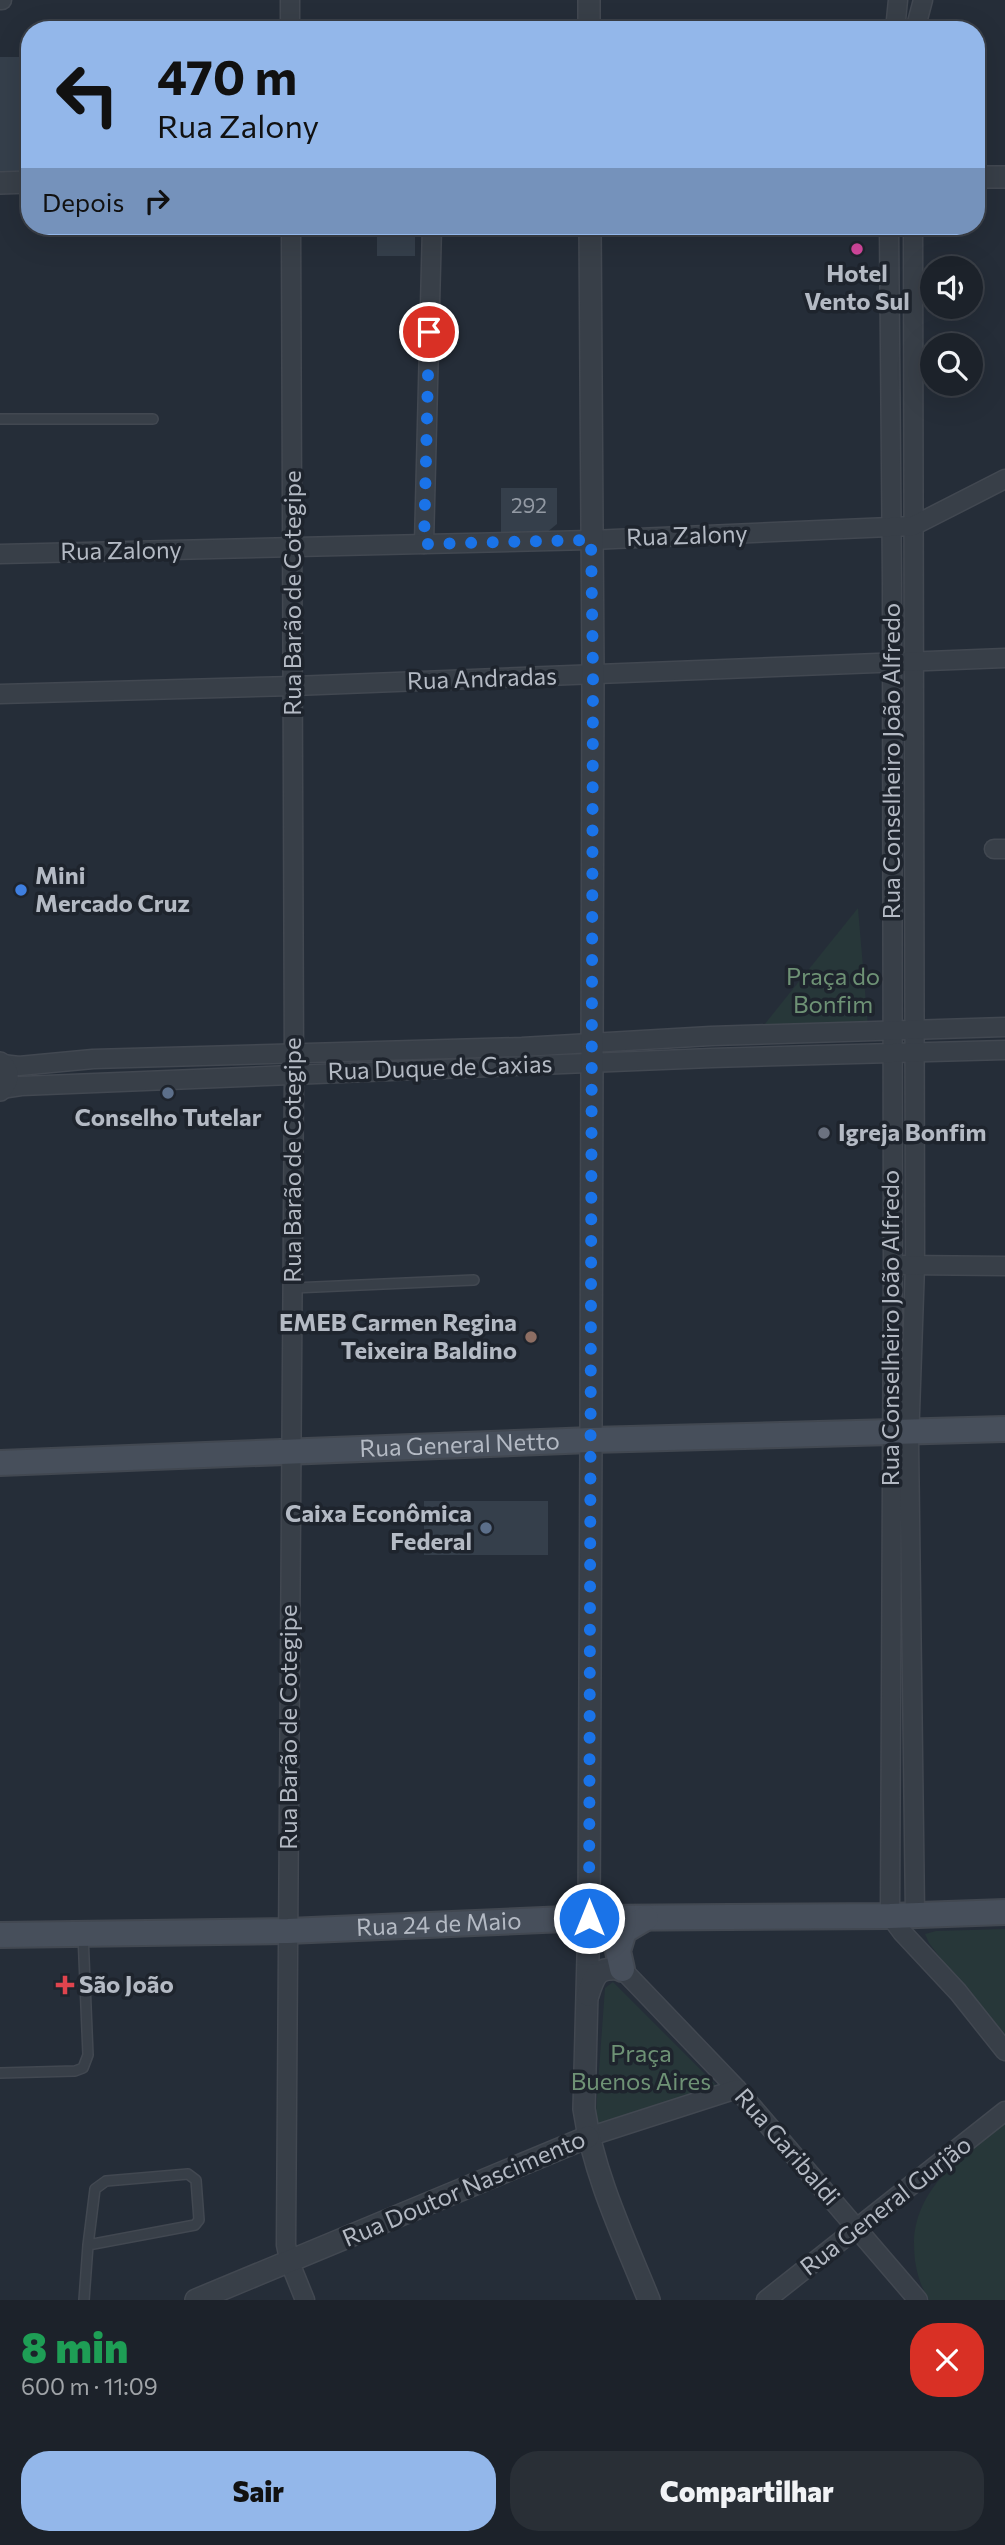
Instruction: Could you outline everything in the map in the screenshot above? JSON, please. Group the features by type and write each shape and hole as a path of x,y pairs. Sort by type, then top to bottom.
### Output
{"main road":[{"name":"Rua General Netto","path":"0,1463 591,1440 1005,1429"},
{"name":"Rua 24 de Maio","path":"0,1936 288,1931 589,1918 890,1916 1005,1912"},
{"path":"622,1969 618,1951 624,1930 646,1918"}],"street":[{"path":"290,0 290,21"},
{"path":"589,0 589,21"},
{"path":"896,21 898,0"},
{"path":"917,21 923,0"},
{"path":"985,177 1005,177"},
{"path":"0,183 21,182"},
{"name":"Rua Barão de Cotegipe","path":"291,235 294,1074 286,2245 305,2300"},
{"path":"424,544 432,235"},
{"path":"590,235 593,674 591,1440 589,1918 584,2109 588,2137 608,2199 649,2300"},
{"name":"Rua Conselheiro João Alfredo","path":"889,235 892,1339 912,1591 915,1914"},
{"name":"Rua Conselheiro João Alfredo","path":"890,1916 890,1591 900,1432 913,1340 915,1265 913,235"},
{"path":"890,270 913,270"},
{"path":"890,411 913,411"},
{"path":"913,526 1005,478"},
{"name":"Rua Zalony","path":"0,554 591,540 913,526"},
{"path":"892,582 913,583"},
{"name":"Rua Andradas","path":"0,694 294,686 1005,658"},
{"path":"892,771 913,771"},
{"path":"891,851 913,850"},
{"name":"Rua Duque de Caxias","path":"1,1089 523,1065 592,1052 711,1036 1005,1027"},
{"path":"711,1036 711,1058"},
{"path":"522,1047 523,1065"},
{"name":"Rua Duque de Caxias","path":"1,1063 19,1066 93,1059 522,1047 711,1058 1005,1050"},
{"path":"387,1051 387,1070"},
{"path":"200,1056 200,1078"},
{"path":"93,1059 93,1083"},
{"path":"1,1063 8,1076 1,1089"},
{"path":"892,1152 915,1153"},
{"path":"893,1265 1005,1266"},
{"path":"892,1339 913,1340"},
{"path":"890,1591 912,1591"},
{"path":"890,1666 913,1665"},
{"path":"890,1916 958,1992 1005,2051"},
{"path":"587,2000 593,1979 598,1973 609,1968 622,1969"},
{"name":"Rua Garibaldi","path":"622,1969 737,2089 918,2300"},
{"name":"Rua Doutor Nascimento","path":"196,2300 588,2137 737,2089"},
{"name":"Rua General Gurjão","path":"766,2300 1005,2111"}],"lane":[{"path":"0,419 153,419"},
{"path":"293,1287 474,1280"},
{"path":"0,2073 75,2071 83,2068 88,2055 83,1934"},
{"path":"84,2300 88,2245 95,2189 99,2184 106,2181 188,2174 196,2180 200,2220 195,2225 88,2245"}],"green space":[{"name":"Praça do Bonfim","path":"858,908 868,1026 764,1025"},
{"path":"1005,1929 1005,2043 929,1943 925,1934 936,1931"},
{"name":"Praça Buenos Aires","path":"613,1982 720,2089 595,2125 605,1988"},
{"path":"1005,2121 1005,2300 929,2300 919,2280 914,2251 917,2223 923,2205 945,2173"}],"building":[{"path":"0,57 21,57 21,173 0,173"},
{"path":"377,235 415,235 415,256 377,256"},
{"path":"501,488 557,488 557,524 546,533 501,533"},
{"name":"Caixa Econômica Federal","path":"424,1501 548,1501 548,1555 424,1555"}],"place":[{"name":"Hotel Vento Sul","path":"857,249"},
{"name":"Mini Mercado Cruz","path":"21,890"},
{"name":"Conselho Tutelar","path":"168,1093"},
{"name":"Igreja Bonfim","path":"824,1133"},
{"name":"EMEB Carmen Regina Teixeira Baldino","path":"531,1337"},
{"name":"Caixa Econômica Federal","path":"486,1528"},
{"name":"São João","path":"65,1985"}],"route":[{"path":"429,332 424,544 591,540 593,674 589,1918"}]}
